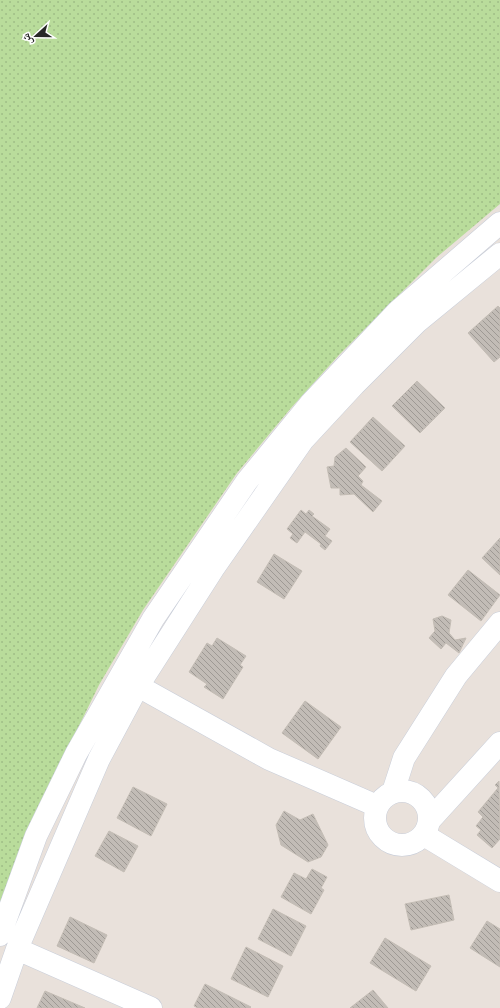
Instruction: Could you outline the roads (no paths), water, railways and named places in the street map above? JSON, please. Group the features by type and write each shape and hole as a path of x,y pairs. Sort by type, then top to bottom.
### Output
{"street":[{"path":"0,935 36,836 76,754 153,619 247,481 310,403 398,311 500,223"},
{"path":"0,998 17,948 99,759 138,686 213,568 303,440 354,385 417,322 500,254"},
{"path":"500,623 456,676 404,758 374,819 378,832 387,842 400,846 413,843 500,742"},
{"path":"138,686 269,759 385,799 406,791 418,796 426,806 427,828"},
{"path":"427,828 500,882"},
{"path":"17,948 151,1008"}]}
